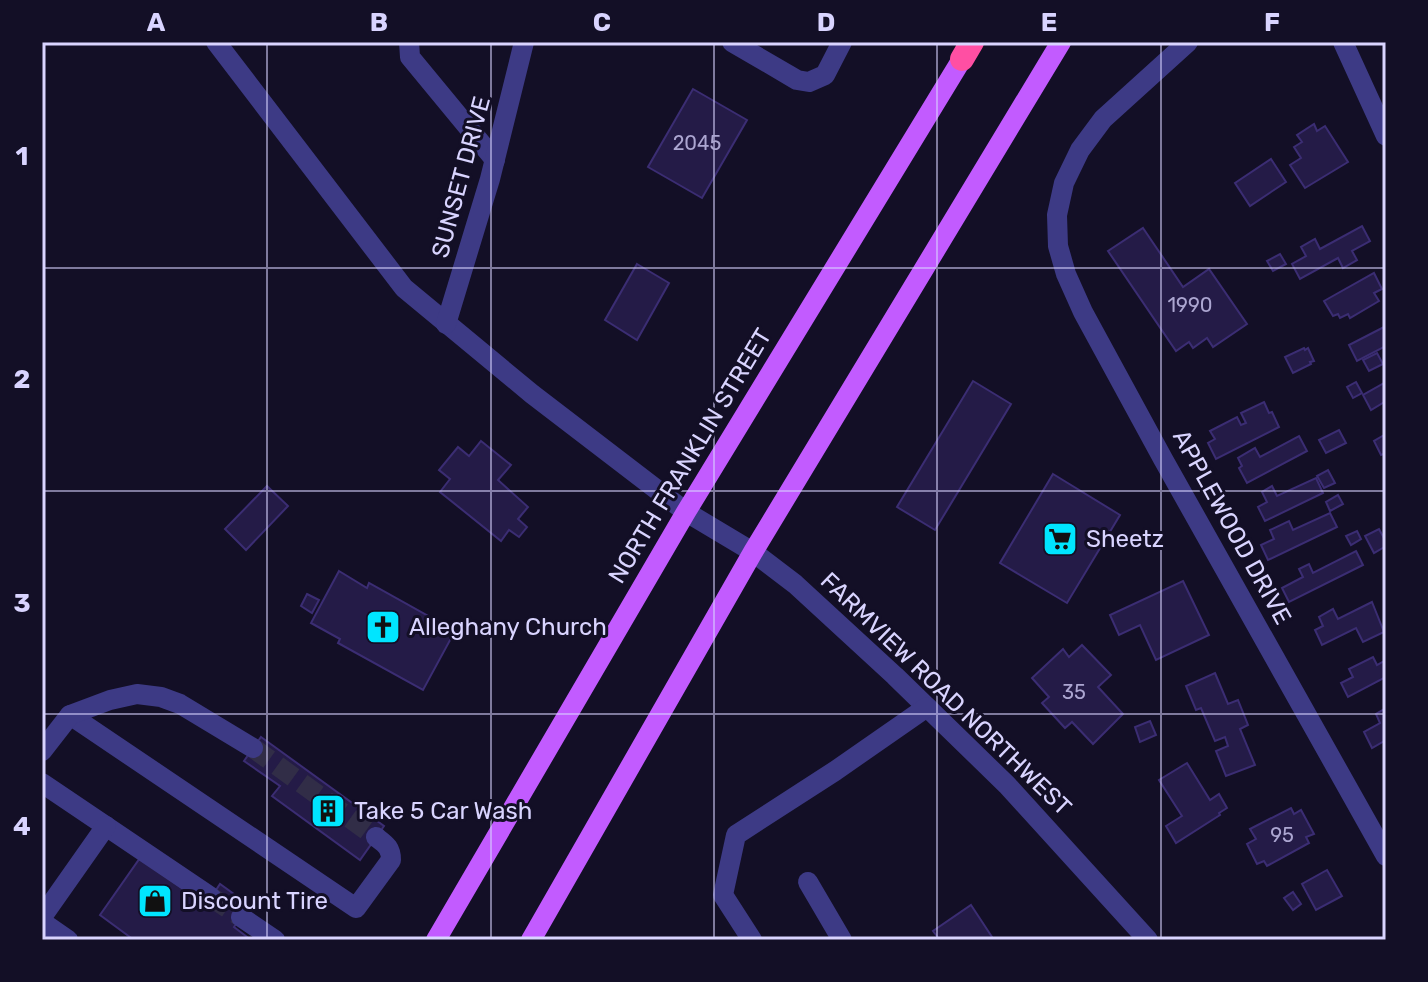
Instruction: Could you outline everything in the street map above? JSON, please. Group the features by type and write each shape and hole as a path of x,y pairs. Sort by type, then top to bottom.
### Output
{"main road":[{"path":"531,940 753,552 1061,42"},
{"name":"NORTH FRANKLIN STREET","path":"436,940 686,512 967,48"}],"street":[{"name":"FARMVIEW ROAD NORTHWEST","path":"216,42 404,288 532,394 686,512 753,552 795,584 1007,785 1148,940"},
{"path":"409,42 410,57 495,160"},
{"name":"SUNSET DRIVE","path":"446,324 495,160 524,42"},
{"path":"732,42 797,80 809,82 825,75 842,42"},
{"name":"APPLEWOOD DRIVE","path":"1188,42 1103,119 1080,150 1064,183 1057,215 1058,246 1066,274 1083,312 1386,856"},
{"path":"1343,42 1386,136"},
{"path":"42,751 70,715 137,694 161,697 180,704 253,748"},
{"path":"752,940 723,895 736,835 927,707"},
{"path":"70,715 356,908 391,860 388,845 376,837"},
{"path":"42,783 211,897"},
{"path":"68,940 42,920 106,826"},
{"path":"808,882 842,940"},
{"path":"241,917 275,940"}],"building":[{"path":"693,89 747,120 702,198 648,167"},
{"path":"1314,124 1317,131 1325,126 1348,162 1305,188 1290,165 1301,158 1294,147 1302,142 1297,135"},
{"path":"1271,159 1286,182 1250,206 1235,183"},
{"path":"1362,226 1370,241 1352,251 1357,260 1343,268 1338,258 1300,279 1292,264 1306,256 1301,247 1315,239 1320,249"},
{"path":"1143,228 1183,287 1209,269 1247,324 1213,347 1207,338 1193,348 1189,342 1176,351 1108,251"},
{"path":"1280,254 1286,264 1273,271 1267,261"},
{"path":"637,264 669,283 637,340 605,320"},
{"path":"1374,273 1382,289 1374,293 1379,301 1350,318 1348,314 1340,318 1338,314 1333,316 1324,301"},
{"path":"1386,326 1386,346 1357,361 1349,345"},
{"path":"1308,348 1314,361 1293,373 1285,357"},
{"path":"1377,353 1383,364 1369,371 1363,360"},
{"path":"973,381 1011,404 935,530 897,507"},
{"path":"1356,382 1362,393 1353,398 1347,387"},
{"path":"1386,382 1386,401 1371,410 1363,395"},
{"path":"1264,402 1279,427 1216,459 1208,443 1215,439 1210,431 1237,417 1241,425 1246,423 1241,413"},
{"path":"1339,430 1346,443 1326,453 1319,440"},
{"path":"1386,434 1386,453 1381,455 1374,441"},
{"path":"1299,436 1307,451 1247,483 1239,468 1242,466 1238,458 1255,448 1260,457"},
{"name":"Alleghany Church","path":"481,441 511,465 498,480 528,507 518,519 527,527 519,537 509,530 501,541 440,492 450,479 439,470 458,447 469,456"},
{"path":"1328,470 1335,483 1324,488 1317,476"},
{"name":"Sheetz","path":"1053,474 1120,515 1067,603 1000,563"},
{"path":"1316,478 1323,493 1265,521 1258,507 1267,502 1262,492 1272,486 1277,496"},
{"path":"267,486 288,506 246,550 225,529"},
{"path":"1338,495 1343,504 1330,511 1326,502"},
{"path":"1330,513 1337,527 1268,560 1261,545 1274,539 1270,530 1289,521 1293,530"},
{"path":"1379,529 1386,546 1374,553 1365,536"},
{"path":"1357,531 1361,539 1351,545 1346,536"},
{"path":"1356,551 1363,565 1289,602 1282,588 1303,577 1299,569 1309,564 1313,573"},
{"name":"Alleghany Church","path":"339,571 367,588 369,583 455,631 423,690 338,643 340,639 311,623"},
{"path":"1183,581 1209,635 1156,660 1140,625 1119,635 1110,615"},
{"path":"307,594 319,600 312,613 301,606"},
{"path":"1372,602 1384,632 1363,642 1356,628 1322,645 1315,630 1323,626 1319,617 1333,609 1338,619"},
{"path":"1082,645 1111,675 1098,687 1123,714 1093,744 1072,722 1065,728 1042,703 1049,697 1032,678 1063,649 1069,657"},
{"path":"1373,657 1377,665 1386,660 1386,677 1348,697 1341,683 1353,677 1349,669"},
{"path":"1215,673 1228,704 1238,700 1248,725 1240,729 1255,765 1226,776 1216,751 1228,746 1225,737 1215,741 1201,708 1196,710 1186,686"},
{"path":"1386,708 1386,740 1372,748 1364,732 1380,723 1376,714"},
{"path":"1150,721 1156,735 1140,742 1135,727"},
{"name":"Take 5 Car Wash","path":"261,737 384,826 360,860 272,796 280,786 244,761"},
{"path":"1187,763 1210,800 1219,794 1227,808 1176,843 1166,826 1182,816 1159,780"},
{"path":"1291,808 1294,814 1301,810 1314,834 1306,837 1309,843 1267,866 1264,861 1257,864 1247,844 1256,839 1250,829"},
{"name":"Discount Tire","path":"140,858 206,905 220,884 249,905 234,927 251,940 134,940 100,915"},
{"path":"1327,870 1342,896 1316,910 1302,884"},
{"path":"1293,892 1301,904 1293,910 1284,898"},
{"path":"971,905 994,940 940,940 933,931"}],"tunnel":[{"path":"253,748 376,837"},
{"path":"211,897 241,917"}],"place":[{"name":"Sheetz","path":"1060,539"},
{"name":"Alleghany Church","path":"383,627"},
{"name":"Take 5 Car Wash","path":"328,811"},
{"name":"Discount Tire","path":"155,901"}]}
